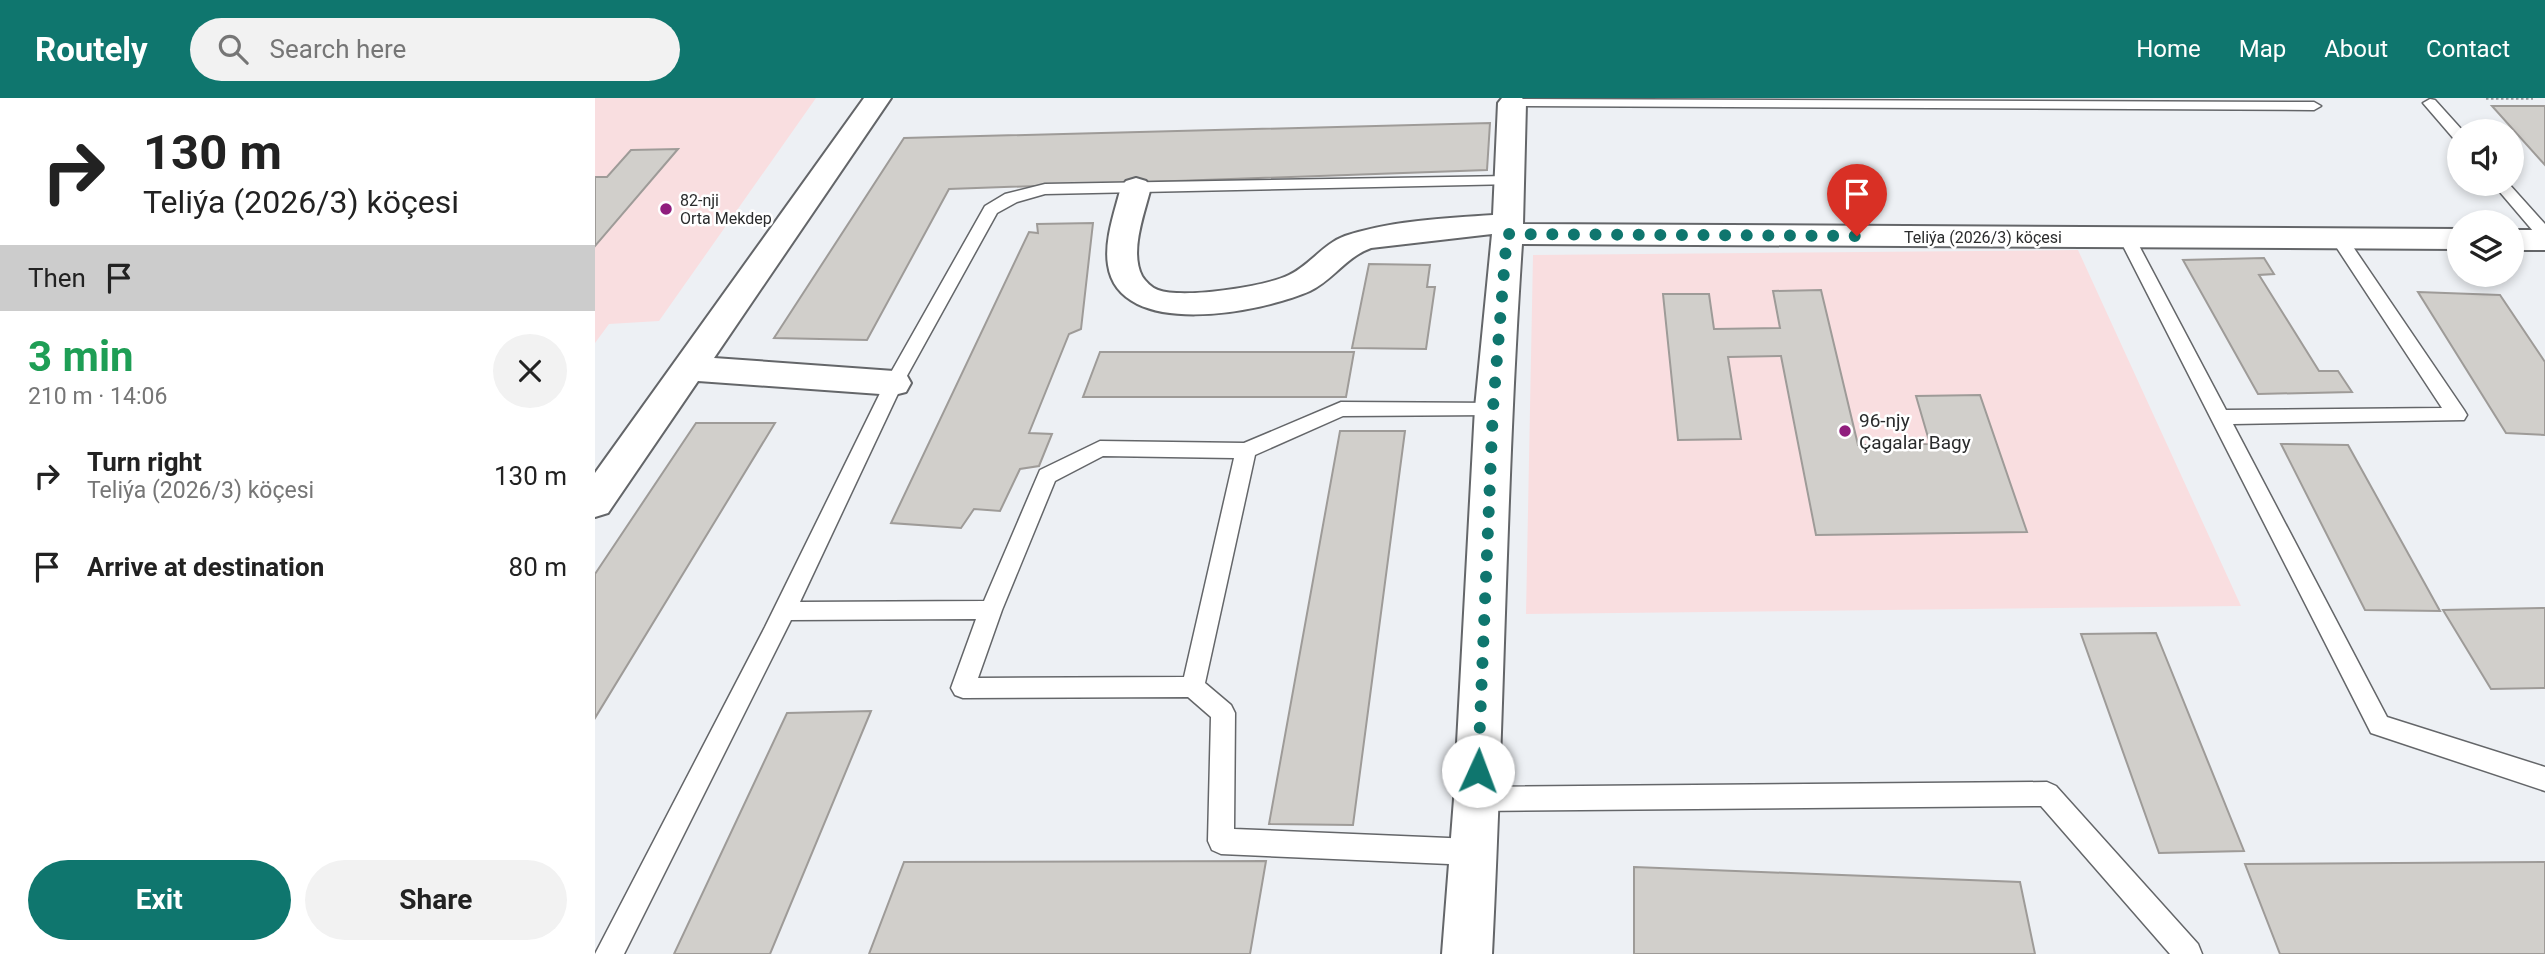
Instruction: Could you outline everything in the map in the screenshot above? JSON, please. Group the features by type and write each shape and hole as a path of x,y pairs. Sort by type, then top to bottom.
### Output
{"street":[{"path":"595,502 878,98"},
{"path":"1467,954 1477,799 1493,408 1508,229 1512,103"},
{"name":"Teliýa (2026/3) köçesi","path":"1136,187 1122,259 1126,275 1144,297 1168,302 1241,298 1275,292 1303,281 1349,245 1394,233 1459,225 1508,229 2127,238 2447,239"},
{"path":"2524,240 2545,240"},
{"path":"689,368 894,383"}],"lane":[{"path":"1512,103 2314,106"},
{"path":"2430,103 2447,122"},
{"path":"606,948 784,611 894,383 991,210 1011,198 1045,189 1509,181"},
{"path":"2512,196 2545,234"},
{"path":"2127,238 2379,725 2545,779"},
{"path":"2220,417 2457,415 2339,239"},
{"path":"1472,852 1221,841 1223,713 1193,687 963,688 991,610 1047,476 1100,448 1246,451 1341,409 1493,408"},
{"path":"1193,687 1246,451"},
{"path":"784,611 991,610"},
{"path":"1477,799 2047,794 2187,954"}],"path":[{"path":"2486,98 2533,98"}],"shaded area":[{"name":"82-nji Orta Mekdep","path":"595,98 816,98 659,321 609,324 595,343"},
{"name":"96-njy Çagalar Bagy","path":"2078,250 2241,606 1526,614 1533,255"}],"building":[{"path":"2492,106 2545,106 2545,165 2524,142 2524,119 2504,119"},
{"path":"1490,123 1487,170 949,189 867,340 774,338 904,138"},
{"path":"678,149 595,246 595,177 607,177 631,150"},
{"path":"1093,223 1081,329 1069,334 1029,433 1052,434 1039,466 1020,469 1000,511 974,509 961,528 891,523 1029,232 1038,233 1037,224"},
{"path":"2264,258 2274,274 2259,275 2319,371 2338,371 2352,392 2258,394 2183,260"},
{"path":"1369,264 1430,265 1427,287 1435,287 1426,349 1352,348"},
{"path":"1821,290 1858,445 1930,444 1916,396 1980,395 2027,532 1816,535 1781,356 1728,357 1741,439 1678,440 1663,294 1709,294 1714,329 1780,328 1773,291"},
{"path":"2418,292 2500,295 2545,362 2545,435 2506,433"},
{"path":"1100,352 1354,352 1346,397 1083,397"},
{"path":"696,423 775,423 595,718 595,574"},
{"path":"1340,431 1405,431 1353,825 1269,824"},
{"path":"2281,444 2348,445 2440,611 2365,610"},
{"path":"2545,608 2545,688 2491,689 2443,610"},
{"path":"2156,633 2244,851 2159,853 2081,634"},
{"path":"871,711 770,954 674,954 787,713"},
{"path":"1266,861 1250,954 869,954 904,862"},
{"path":"2545,862 2545,954 2280,954 2245,864"},
{"path":"1634,867 2020,882 2035,954 1634,954"}],"place":[{"name":"82-nji Orta Mekdep","path":"666,209"},
{"name":"96-njy Çagalar Bagy","path":"1845,431"}],"route":[{"path":"1478,771 1493,408 1507,234 1857,236"}]}
